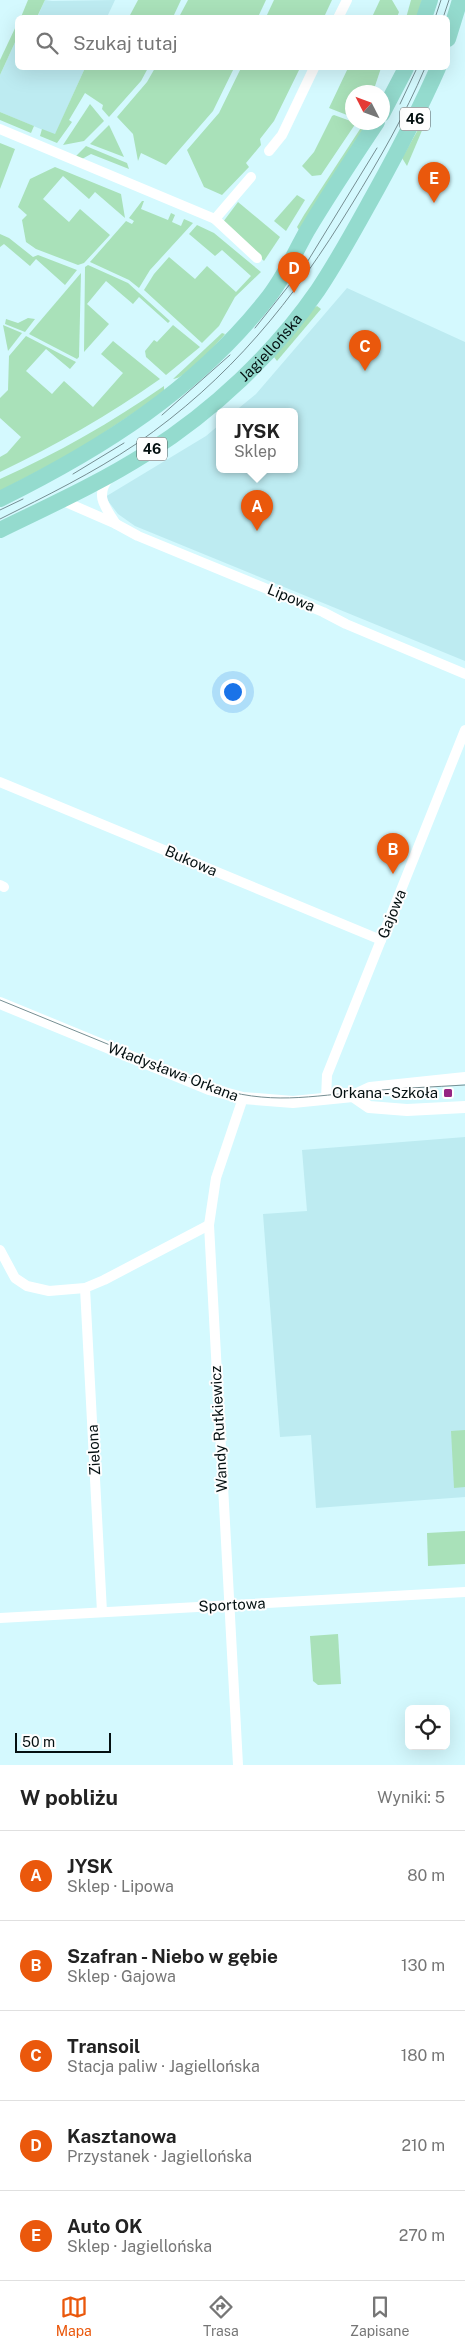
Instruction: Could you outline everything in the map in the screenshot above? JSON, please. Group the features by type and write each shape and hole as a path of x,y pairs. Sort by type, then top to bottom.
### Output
{"main road":[{"path":"425,15 430,0"},
{"path":"450,32 460,0"},
{"name":"46","path":"390,99 405,70"},
{"name":"Jagiellońska","path":"0,530 113,474 167,440 215,403 260,359 296,318 344,250 412,125 437,70"},
{"name":"46","path":"0,499 63,467 106,441 177,390 216,354 272,292 351,160 372,130"}],"street":[{"path":"340,15 347,0"},
{"path":"268,151 282,135 313,70"},
{"path":"0,129 215,219 258,258"},
{"path":"215,219 251,178"},
{"path":"113,474 105,482 100,496 116,524"},
{"name":"Lipowa","path":"61,500 116,524 138,536 323,612 346,624 465,674"},
{"name":"Gajowa","path":"326,1099 327,1075 465,730"},
{"name":"Bukowa","path":"0,782 381,940"},
{"name":"Władysława Orkana","path":"0,1003 209,1089 242,1098 275,1102 326,1099 353,1096 370,1088 464,1079"},
{"path":"353,1096 369,1107 407,1110 465,1106"},
{"name":"Wandy Rutkiewicz","path":"238,1765 209,1225 216,1178 242,1098"},
{"path":"0,1250 16,1278 27,1286 49,1291 85,1288 209,1225"},
{"name":"Zielona","path":"85,1288 102,1612"},
{"name":"Sportowa","path":"0,1618 465,1592"}],"shaded area":[{"path":"45,0 115,0 108,15 38,15"},
{"path":"15,42 15,70 84,70 55,135 0,112 0,75"},
{"path":"347,288 465,342 465,661 135,526 118,514 105,497 206,436 216,428 216,473 298,473 298,408 239,408 256,394"},
{"path":"465,1137 465,1497 316,1508 311,1435 280,1437 263,1214 307,1211 302,1150"}],"green space":[{"path":"28,0 45,0 38,15 22,15"},
{"path":"138,0 181,0 174,15 130,15"},
{"path":"188,0 266,0 259,15 180,15"},
{"path":"274,0 332,0 325,15 267,15"},
{"path":"380,0 392,0 399,12 398,15 373,15"},
{"path":"411,0 422,0 418,15 407,15"},
{"path":"15,28 15,42 0,75 0,60"},
{"path":"84,70 147,70 141,81 109,117 102,109 103,105 85,93 69,120 72,122 57,143 40,136 42,129 55,134"},
{"path":"154,70 233,70 213,111 166,165 141,153 138,161 133,134 117,117 147,82"},
{"path":"240,70 299,70 274,121 260,139 261,145 246,163 249,167 222,195 204,187 187,150 219,113"},
{"path":"347,70 380,70 375,85 345,85 345,114 329,108"},
{"path":"90,104 104,121 84,141 63,145"},
{"path":"0,112 34,126 31,133 0,120"},
{"path":"428,112 429,114 407,166 402,158"},
{"path":"332,116 345,119 345,130 351,130 321,175 312,176 302,166 314,152"},
{"path":"109,125 124,157 90,144"},
{"path":"359,130 363,130 299,230 297,227"},
{"path":"0,143 15,149 0,189"},
{"path":"86,146 127,163 129,169 91,154 82,159 75,157"},
{"path":"55,167 121,194 125,218 95,192 89,199 63,176 43,199 69,222 80,209 110,235 84,263 78,265 36,249 26,242 22,220 27,215 18,207 30,179"},
{"path":"297,195 305,200 286,231 274,221"},
{"path":"144,201 141,209 168,220 171,213 175,215 172,222 181,226 184,219 193,223 150,270 139,288 129,280 90,262 126,221 132,224 134,221 129,218"},
{"path":"238,202 280,237 264,261 223,222"},
{"path":"197,225 214,233 261,272 235,297 219,326 202,343 144,290 154,274 169,257 195,279 207,266 236,292 251,276 222,250 215,256 189,234"},
{"path":"0,234 9,238 33,257 38,255 77,270 65,285 36,259 30,266 4,244 0,247"},
{"path":"88,265 128,283 170,321 168,323 139,297 133,304 106,281 87,304 109,324 84,352 85,267"},
{"path":"81,273 79,357 77,359 29,334"},
{"path":"317,306 321,309 277,361 274,357"},
{"path":"28,318 35,319 25,332 5,324 6,319 18,323"},
{"path":"3,325 22,333 8,351"},
{"path":"173,325 200,347 166,375 146,357 145,351 154,340 157,342"},
{"path":"222,333 225,334 200,360 185,373 173,379"},
{"path":"26,336 76,362 70,369 46,349 26,371 52,394 64,381 93,407 123,373 101,354 113,341 160,379 82,429 0,472 0,457 7,453 21,437 0,418 0,398 8,390 9,356"},
{"path":"164,386 164,391 156,398 78,450 0,491 0,479 43,459 84,436"},
{"path":"465,1430 465,1487 454,1488 451,1431"},
{"path":"465,1531 465,1564 428,1566 427,1533"},
{"path":"338,1634 341,1684 318,1685 313,1681 310,1636"}],"tram line":[{"path":"436,15 441,0"},
{"path":"444,15 449,0"},
{"path":"400,104 416,70"},
{"path":"0,519 52,493 120,455 170,419 230,365 283,305 330,239 391,137 424,70"},
{"path":"255,328 306,264 377,148"},
{"path":"162,415 230,355"},
{"path":"73,474 124,443"},
{"path":"0,510 23,499"},
{"path":"0,1000 210,1086 251,1096 290,1098 465,1085"}],"place":[{"name":"Auto OK","path":"434,203"},
{"name":"Kasztanowa","path":"294,293"},
{"name":"Transoil","path":"365,371"},
{"name":"JYSK","path":"257,531"},
{"name":"Szafran - Niebo w gębie","path":"393,874"},
{"name":"Orkana - Szkoła","path":"448,1093"}]}
